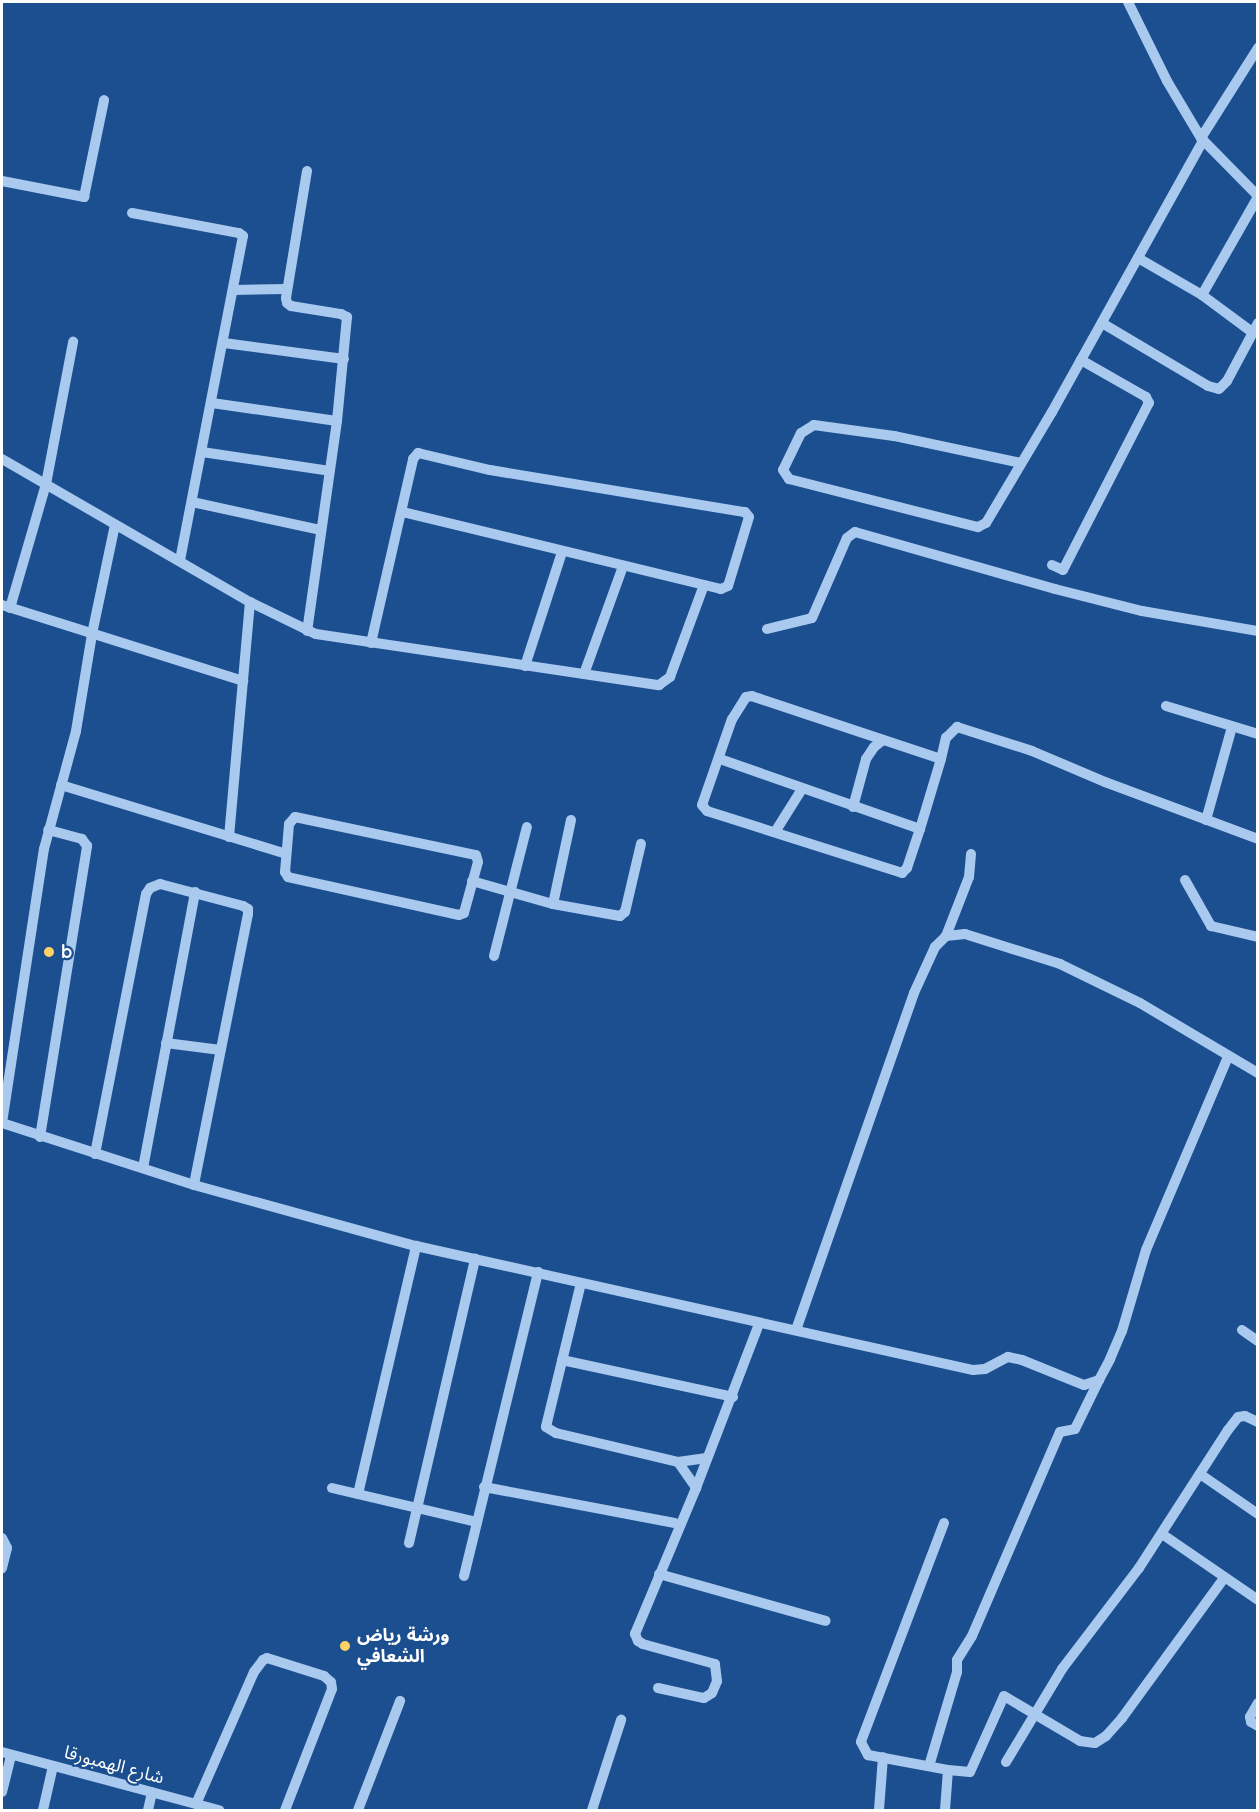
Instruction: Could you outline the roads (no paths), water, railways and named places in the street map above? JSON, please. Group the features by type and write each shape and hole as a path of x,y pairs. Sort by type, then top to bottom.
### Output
{"street":[{"path":"1128,2 1167,81 1202,139 1257,197 1202,295"},
{"path":"1021,462 894,436 814,425 801,433 783,470 789,479 978,527 986,524 1102,323 1202,139 1257,48"},
{"path":"2,181 84,197 104,100"},
{"path":"307,171 286,298 291,306 347,317 337,421 307,631"},
{"path":"132,213 239,232 243,236 224,343 180,559"},
{"path":"1102,323 1215,388 1222,387 1227,381 1255,327 1138,258"},
{"path":"234,290 287,289"},
{"path":"74,342 46,484 6,607 243,681"},
{"path":"224,343 344,359"},
{"path":"1052,565 1064,570 1149,403 1146,397 1081,360"},
{"path":"212,403 337,421"},
{"path":"202,452 330,471"},
{"path":"371,643 403,512 413,459 418,453 490,470 745,512 749,517 728,586 721,589 403,512"},
{"path":"2,459 115,525 180,559 250,602 307,631 371,643 659,685 670,676 704,585"},
{"path":"192,502 320,530"},
{"path":"115,525 92,634 76,731 48,830 2,1123 194,1185 416,1246 973,1370 985,1369 1008,1357 1022,1360 1084,1385 1099,1380"},
{"path":"767,629 813,618 847,538 855,532 1077,595 1142,610 1257,631"},
{"path":"525,666 562,552"},
{"path":"584,674 622,566"},
{"path":"229,837 250,602"},
{"path":"940,759 752,696 746,697 736,710 703,808 902,873 907,868 920,829 940,759 946,738 957,727 1032,751 1105,782 1257,839"},
{"path":"1166,706 1257,734"},
{"path":"1206,820 1233,727"},
{"path":"854,807 866,759 883,740"},
{"path":"720,759 920,829"},
{"path":"61,785 286,854"},
{"path":"775,832 802,789"},
{"path":"295,816 472,852 478,860 466,908 464,913 459,915 288,877 285,872 286,854 289,824 295,816"},
{"path":"553,904 571,820"},
{"path":"494,956 527,826"},
{"path":"40,1137 87,846 82,839 48,830"},
{"path":"472,881 553,904 623,915 641,844"},
{"path":"796,1330 914,993 926,962 935,947 946,936 969,877 970,854"},
{"path":"1185,880 1211,926 1257,937"},
{"path":"95,1154 146,894 150,888 160,884 195,892 248,909 194,1185"},
{"path":"143,1168 195,892"},
{"path":"946,936 965,934 1060,964 1140,1003 1257,1073"},
{"path":"166,1043 221,1050"},
{"path":"929,1766 957,1672 957,1660 972,1636 1060,1432 1075,1429 1122,1331 1146,1250 1228,1057"},
{"path":"358,1494 416,1246"},
{"path":"409,1543 476,1259"},
{"path":"464,1576 538,1272"},
{"path":"581,1283 546,1422 550,1430 678,1462 707,1458"},
{"path":"658,1688 704,1698 712,1693 717,1673 715,1664 644,1644 635,1638 638,1624 733,1397 759,1324"},
{"path":"1242,1330 1257,1341"},
{"path":"562,1360 733,1397"},
{"path":"1006,1762 1033,1713 1062,1669 1162,1534 1238,1417 1245,1416 1257,1422"},
{"path":"678,1462 696,1488"},
{"path":"1200,1474 1257,1514"},
{"path":"484,1487 675,1523"},
{"path":"332,1488 477,1522"},
{"path":"944,1523 861,1742 868,1755 970,1772 1004,1696 1080,1741 1095,1743 1106,1736 1224,1578"},
{"path":"1162,1534 1257,1600"},
{"path":"2,1538 7,1548 2,1568"},
{"path":"659,1574 826,1621"},
{"path":"196,1804 254,1671 263,1659 267,1658 324,1676 331,1682 332,1689 285,1810"},
{"path":"358,1810 400,1701"},
{"path":"1257,1703 1250,1717 1251,1722 1257,1726"},
{"path":"592,1810 621,1720"},
{"path":"2,1792 6,1754"},
{"name":"شارع الهمبورقا","path":"6,1754 219,1810"},
{"path":"879,1810 883,1757"},
{"path":"43,1810 53,1766"},
{"path":"945,1810 948,1770"},
{"path":"148,1810 152,1792"}],"place":[{"name":"b","path":"49,952"},
{"name":"ورشة رياض الشعافي","path":"345,1646"}]}
